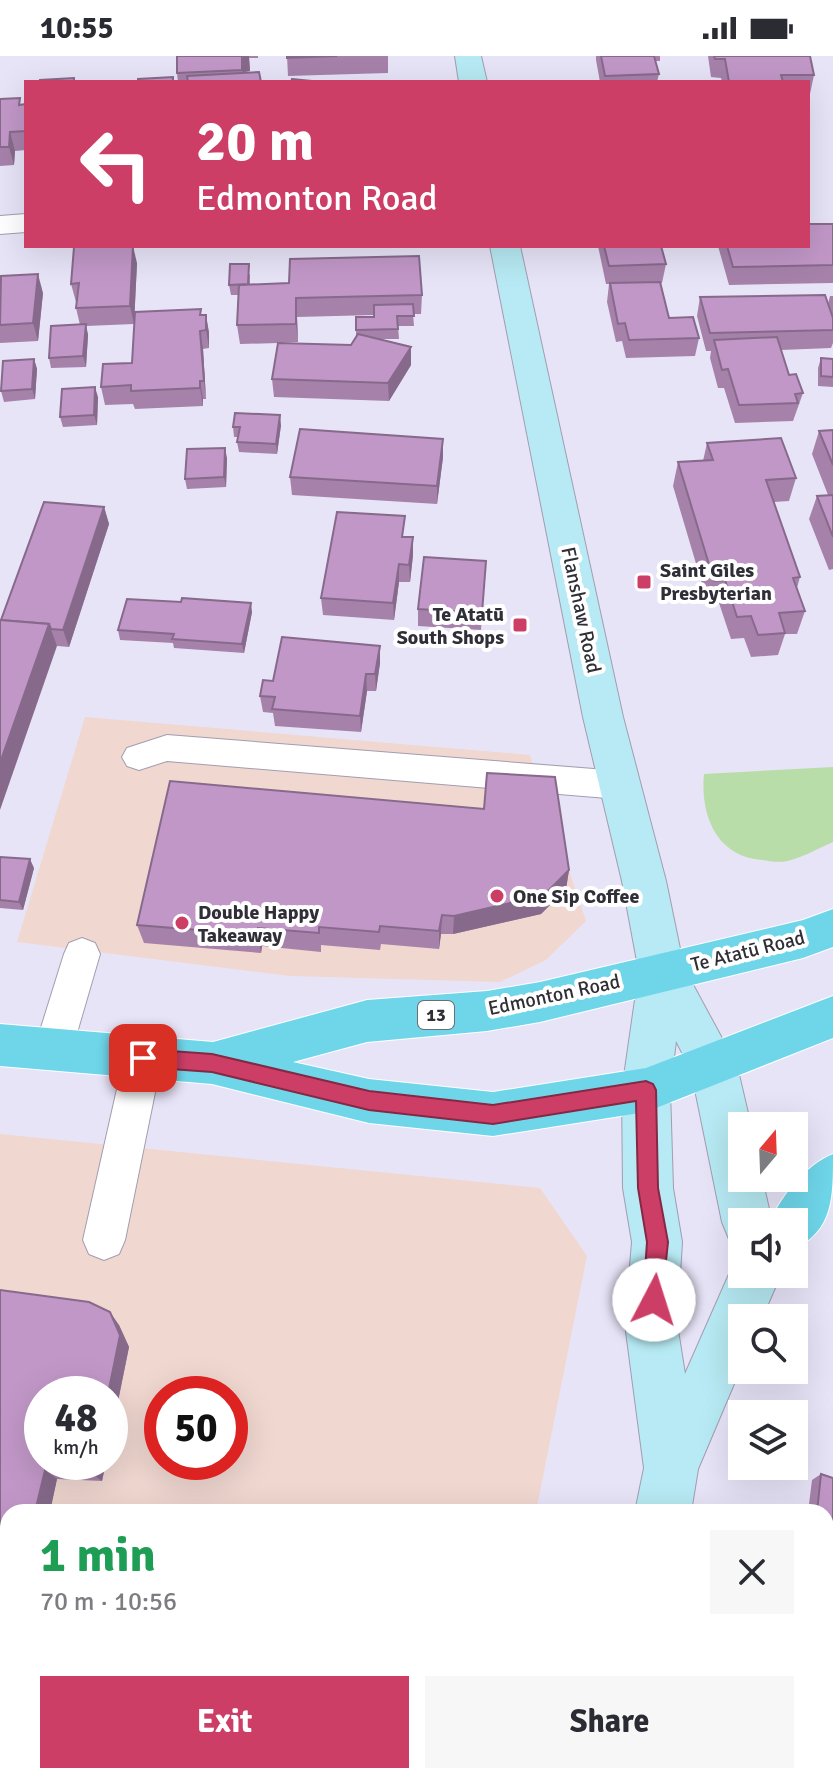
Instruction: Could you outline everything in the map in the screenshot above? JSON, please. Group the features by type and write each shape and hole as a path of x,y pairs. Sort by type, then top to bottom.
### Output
{"main road":[{"name":"Te Atatū Road","path":"662,972 803,939 833,928"},
{"name":"Edmonton Road","path":"212,1063 367,1021 487,1011 540,1002 662,972"},
{"name":"13","path":"646,1090 833,1017"},
{"name":"Edmonton Road","path":"0,1045 212,1063 369,1101 493,1114 646,1090"},
{"path":"808,1208 833,1178"}],"street":[{"path":"468,56 473,80"},
{"path":"0,225 24,223"},
{"name":"Flanshaw Road","path":"505,248 619,785 644,881 662,972"},
{"path":"662,972 714,1066 744,1208"},
{"path":"662,972 646,1090 648,1188 657,1242 651,1324 667,1490"},
{"path":"667,1490 749,1288"}],"lane":[{"path":"139,757 167,748 619,785"},
{"path":"53,1050 82,954"},
{"path":"104,1240 143,1058"}],"shaded area":[{"path":"85,717 530,755 586,921 546,960 500,982 290,976 17,942"},
{"path":"0,1134 540,1188 587,1256 538,1504 0,1504"}],"green space":[{"path":"833,767 833,842 793,860 774,862 746,857 733,851 714,831 705,804 704,774"}],"building":[{"path":"177,56 242,56 242,70 177,73"},
{"path":"287,56 337,56 287,58"},
{"path":"601,56 654,56 659,74 605,76"},
{"path":"714,56 810,56 814,75 781,75 782,80 729,80 725,59 715,59"},
{"path":"259,72 261,80 188,80 187,76"},
{"path":"173,77 173,80 138,79"},
{"path":"20,98 19,105 24,104 24,131 10,132 9,147 0,147 0,99"},
{"path":"810,224 833,224 833,265 733,267 728,248 810,248"},
{"path":"74,248 133,248 130,306 76,308 79,283 71,284"},
{"path":"604,248 662,248 666,264 609,266"},
{"path":"419,256 422,295 296,298 296,324 237,325 239,285 289,283 290,259"},
{"path":"230,264 249,264 248,284 229,285"},
{"path":"38,274 33,323 0,325 1,276"},
{"path":"660,282 669,318 693,317 699,338 629,340 625,323 618,324 610,283"},
{"path":"825,295 833,318 833,330 710,333 700,297"},
{"path":"413,304 414,316 397,316 398,329 356,330 356,317 374,317 374,305"},
{"path":"201,309 200,315 206,315 206,330 200,331 204,381 200,381 200,388 131,391 131,385 101,387 103,364 132,363 135,312"},
{"path":"86,324 83,356 49,358 51,326"},
{"path":"358,334 411,347 388,383 272,379 278,343 351,345"},
{"path":"777,337 789,375 796,374 803,393 795,394 798,403 739,405 728,369 722,370 714,340"},
{"path":"821,358 833,359 833,377 821,376"},
{"path":"34,359 32,389 1,391 3,361"},
{"path":"95,387 94,415 60,417 62,389"},
{"path":"235,413 280,415 276,444 237,442 240,427 233,427"},
{"path":"300,429 443,439 437,486 290,477"},
{"path":"833,430 833,465 819,431"},
{"path":"781,438 796,478 766,480 800,577 793,578 805,611 779,613 785,633 758,635 751,616 737,617 725,580 714,581 678,462 713,460 707,443"},
{"path":"225,448 224,477 185,479 187,449"},
{"path":"833,495 833,537 817,496"},
{"path":"44,502 104,507 63,630 51,629 49,624 1,620"},
{"path":"337,512 405,516 402,537 413,537 409,565 399,564 393,603 321,598"},
{"path":"424,557 486,561 482,613 418,609"},
{"path":"182,598 251,603 242,644 172,639 174,634 118,630 127,599 181,602"},
{"path":"0,620 49,624 0,763"},
{"path":"282,637 380,646 375,674 366,674 360,716 272,709 275,697 260,696 263,680 273,681"},
{"path":"487,773 555,777 569,870 544,895 454,916 442,915 439,931 380,926 379,932 319,927 319,933 258,928 258,935 137,925 170,781 484,809"},
{"path":"0,857 30,859 19,902 0,900"},
{"path":"0,1290 89,1302 110,1312 120,1335 112,1376 24,1376 24,1480 43,1480 37,1504 0,1504"},
{"path":"821,1474 833,1478 833,1504 818,1504"}],"place":[{"name":"Saint Giles Presbyterian","path":"644,582"},
{"name":"Te Atatū South Shops","path":"520,625"},
{"name":"One Sip Coffee","path":"497,896"},
{"name":"Double Happy Takeaway","path":"182,923"}],"route":[{"path":"143,1058 212,1063 369,1101 493,1114 646,1090 648,1188 657,1242 654,1300"}]}
